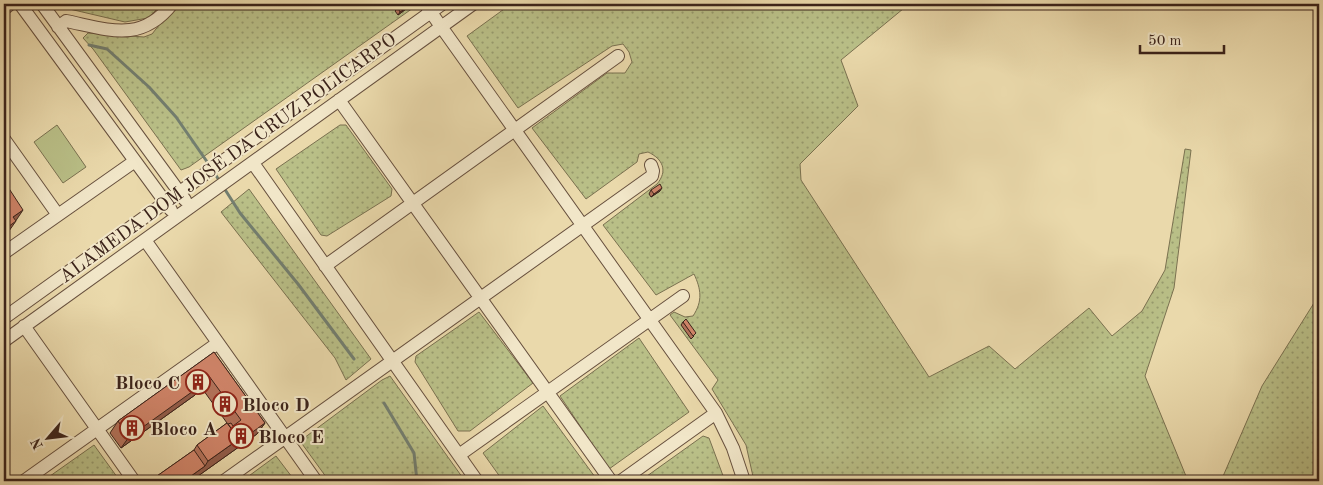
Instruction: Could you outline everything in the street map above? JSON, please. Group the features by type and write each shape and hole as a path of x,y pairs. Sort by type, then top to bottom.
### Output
{"street":[{"path":"4,9 10,4"},
{"path":"20,4 176,218"},
{"path":"42,4 191,208"},
{"path":"58,27 66,21 116,29 139,30 157,21 172,4"},
{"name":"ALAMEDA DOM JOSÉ DA CRUZ POLICARPO","path":"4,318 180,194 427,8 442,4"},
{"name":"ALAMEDA DOM JOSÉ DA CRUZ POLICARPO","path":"4,341 473,4"},
{"path":"427,8 516,130 716,413 733,448 744,481"},
{"path":"325,266 618,56"},
{"path":"338,100 611,481"},
{"path":"4,139 58,215"},
{"path":"4,253 135,161"},
{"path":"253,163 477,481"},
{"path":"224,481 652,176 651,165"},
{"path":"145,240 316,481"},
{"path":"459,455 683,296"},
{"path":"24,326 134,481"},
{"path":"24,481 218,343"},
{"path":"621,481 716,413"}],"green space":[{"path":"59,4 162,4 148,18 125,22 61,7"},
{"path":"176,4 410,4 413,8 189,167 181,170 83,38 88,33 144,37 152,34"},
{"path":"511,4 909,4 841,60 858,106 800,164 801,180 929,377 989,346 1015,369 1089,308 1112,336 1142,311 1165,270 1185,149 1191,150 1174,288 1145,376 1188,481 754,481 746,445 712,389 718,380 670,315 674,312 685,317 693,316 696,311 700,295 694,274 656,295 603,225 657,184 663,170 660,162 648,152 639,154 637,162 586,199 532,128 607,73 625,73 632,62 629,52 623,44 612,46 518,108 467,36"},
{"path":"57,125 86,167 63,183 34,142"},
{"path":"340,125 346,125 392,189 391,196 327,236 321,235 276,169"},
{"path":"249,189 371,359 346,380 335,358 221,212"},
{"path":"1319,295 1319,481 1221,481 1262,386"},
{"path":"479,312 533,383 470,431 458,431 415,362 416,356"},
{"path":"639,338 689,412 609,469 560,396"},
{"path":"390,376 465,481 329,481 300,441"},
{"path":"543,406 595,477 589,481 503,481 483,453"},
{"path":"703,436 709,438 725,481 640,481"},
{"path":"94,445 120,481 43,481"},
{"path":"276,456 295,481 242,481"}],"building":[{"path":"404,4 409,6 400,12 398,8"},
{"path":"660,184 662,188 654,194 651,190"},
{"path":"8,187 23,210 13,217 16,221 4,230 4,190"},
{"path":"686,319 696,333 693,336 683,322"},
{"path":"214,352 265,423 236,444 239,439 228,424 231,423 233,426 241,420 209,376 201,381 203,384 129,437 118,421"},
{"path":"227,423 239,439 208,461 197,445"},
{"path":"194,450 205,466 184,481 161,481 157,476"}],"waterway":[{"path":"89,45 107,49 149,87 176,117 210,166"},
{"path":"213,171 221,183"},
{"path":"224,188 240,213 298,284 354,359"},
{"path":"384,403 414,453 417,481"}],"place":[{"name":"Bloco C","path":"198,382"},
{"name":"Bloco D","path":"225,404"},
{"name":"Bloco A","path":"132,428"},
{"name":"Bloco E","path":"241,436"}]}
